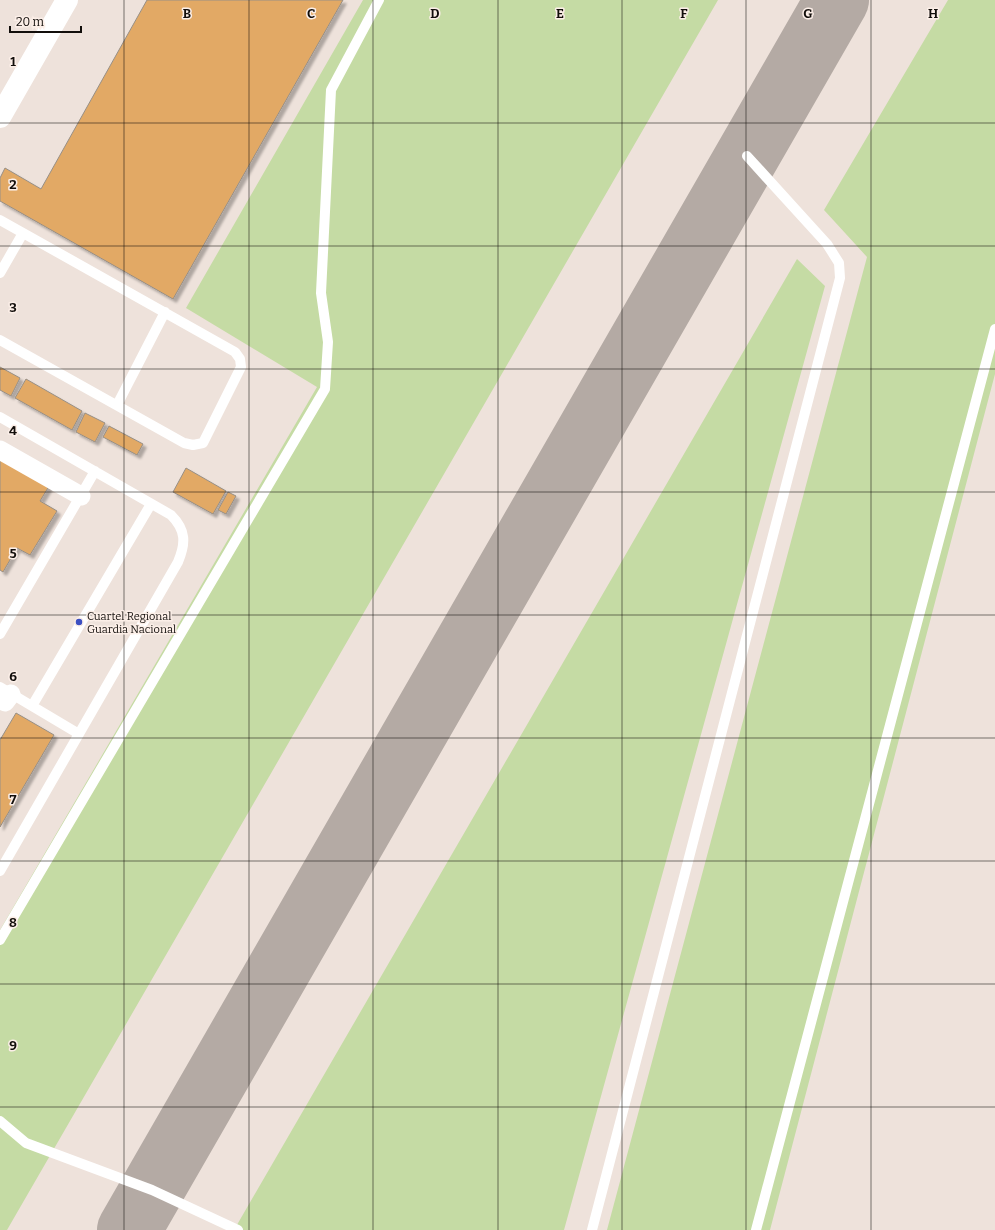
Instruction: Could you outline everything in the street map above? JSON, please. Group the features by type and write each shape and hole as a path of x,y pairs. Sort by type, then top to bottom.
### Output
{"main road":[{"path":"0,117 67,0"}],"street":[{"path":"0,450 81,496"}],"lane":[{"path":"0,940 325,389 328,342 321,293 331,90 379,0"},
{"path":"592,1230 840,278 839,263 827,244 747,156"},
{"path":"0,220 235,352 240,359 241,368 203,443 193,445 184,443 0,340"},
{"path":"0,273 24,233"},
{"path":"117,405 165,312"},
{"path":"756,1230 995,329"},
{"path":"0,417 171,515 180,526 184,542 182,554 178,562 0,871"},
{"path":"0,634 95,471"},
{"path":"32,706 151,504"},
{"path":"6,694 32,706 79,734"},
{"path":"0,1121 26,1143 152,1190 238,1230"}],"green space":[{"path":"363,0 718,0 7,1230 0,1230 0,930 317,387 186,308"},
{"path":"948,0 995,0 995,374 770,1230 607,1230 867,257 824,210"},
{"path":"797,259 825,286 564,1230 234,1230"}],"building":[{"path":"147,0 343,0 173,299 0,201 0,178 5,168 41,189"},
{"path":"0,367 20,378 11,396 0,390"},
{"path":"26,379 82,411 72,430 15,398"},
{"path":"85,413 105,423 95,442 76,432"},
{"path":"109,426 143,444 137,455 103,437"},
{"path":"0,452 51,483 40,501 57,511 30,555 17,548 3,572 0,570"},
{"path":"186,468 226,491 213,514 173,492"},
{"path":"228,492 236,496 226,514 218,510"},
{"path":"16,713 54,735 0,827 0,740"}],"taxiway":[{"path":"129,1230 837,0"}],"place":[{"name":"Cuartel Regional Guardia Nacional","path":"79,622"}]}
